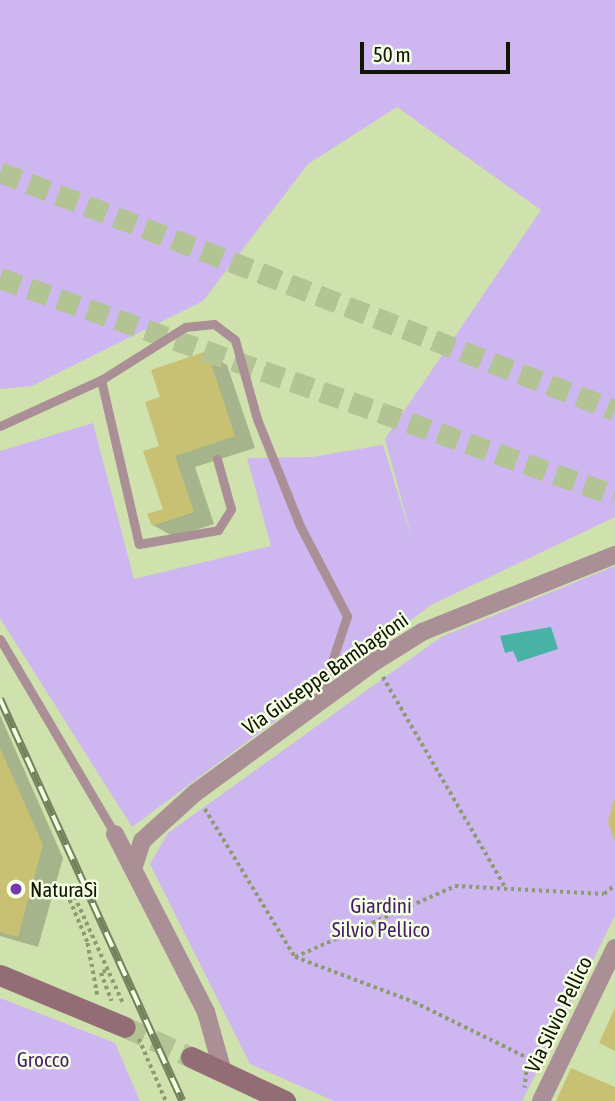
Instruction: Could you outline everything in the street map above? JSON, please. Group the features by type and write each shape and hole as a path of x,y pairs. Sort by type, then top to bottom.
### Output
{"main road":[{"path":"0,975 128,1021"},
{"path":"191,1058 285,1101"}],"street":[{"name":"Via Giuseppe Bambagioni","path":"135,863 142,841 195,793 374,662 422,632 615,555"},
{"path":"115,834 135,863 206,1012 223,1072"},
{"name":"Via Silvio Pellico","path":"541,1101 615,948"}],"lane":[{"path":"0,426 101,380 138,354 185,327 214,324 235,340 257,419 300,526 347,616 319,700"},
{"path":"101,380 139,544 218,530 231,509 217,459"},
{"path":"0,639 115,834"}],"path":[{"path":"374,662 507,890"},
{"path":"195,793 295,957 414,1002 528,1058 523,1101"},
{"path":"86,994 97,998 100,986 64,887 69,884 166,1101"},
{"path":"295,957 455,886 604,894 615,885"},
{"path":"106,971 101,974 112,998"}],"green space":[{"path":"0,0 615,0 615,517 431,605 132,827 0,618 0,451 93,423 134,579 271,546 247,458 312,457 383,445 414,545 385,439 541,210 397,107 308,164 203,301 32,386 0,389"},
{"name":"Giardini Silvio Pellico","path":"615,566 615,916 522,1101 334,1101 250,1064 150,864 168,833 441,637"},
{"name":"Grocco","path":"0,998 115,1043 140,1101 0,1101"}],"water":[{"path":"551,627 558,649 518,662 513,651 505,653 500,636"}],"building":[{"path":"207,351 235,436 175,456 194,512 152,526 147,514 163,509 143,451 159,446 145,402 160,397 151,370"},
{"path":"0,748 43,845 18,937 0,932"},
{"path":"615,799 615,842 608,822"},
{"path":"615,1008 615,1051 599,1043"},
{"path":"571,1068 615,1087 615,1101 556,1101"}],"tunnel":[{"path":"0,172 615,410"},
{"path":"0,278 615,495"},
{"path":"125,1027 191,1057"}],"railway":[{"path":"0,699 182,1101"}],"place":[{"name":"NaturaSì","path":"16,889"}]}
